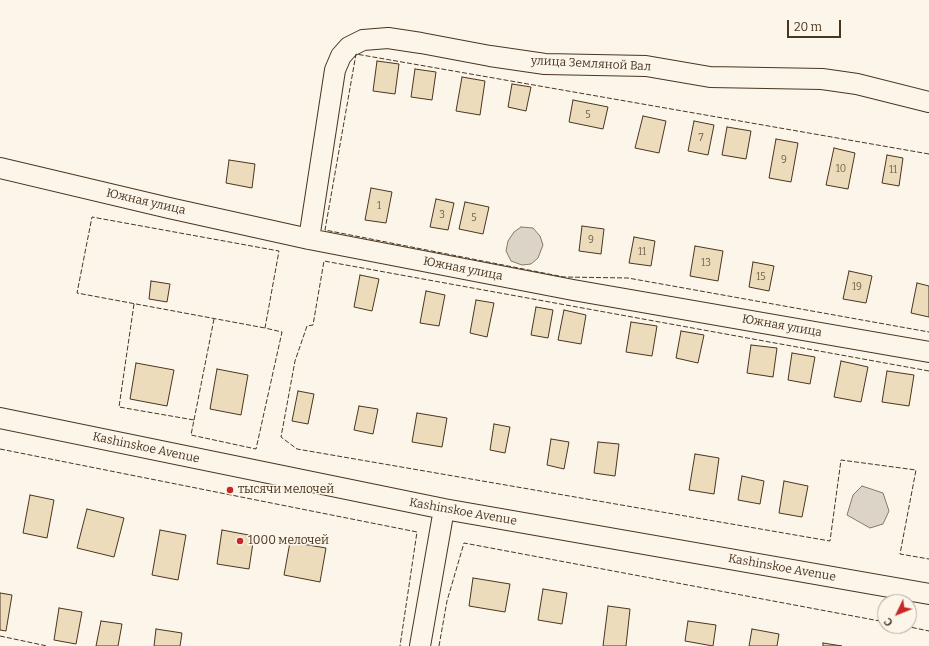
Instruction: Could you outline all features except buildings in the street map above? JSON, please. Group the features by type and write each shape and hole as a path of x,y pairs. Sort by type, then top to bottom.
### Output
{"street":[{"name":"улица Земляной Вал","path":"309,239 335,70 341,56 349,47 363,40 388,38 545,64 646,66 710,77 822,79 857,84 929,102"},
{"name":"Южная улица","path":"0,168 309,239 573,290 929,352"},
{"name":"Kashinskoe Avenue","path":"0,418 444,509 929,594"},
{"path":"420,646 444,509"}],"shaded area":[{"path":"521,227 533,228 540,236 543,245 538,258 531,264 522,265 511,261 506,251 508,241 514,232"},
{"path":"862,486 883,493 889,511 883,524 870,528 847,515 853,495"}],"fence":[{"path":"929,154 356,54 325,230 564,277 628,278 929,332"},
{"path":"134,304 119,407 194,420 191,435 256,449 282,332 265,328 279,251 92,217 77,293 265,328"},
{"path":"929,371 324,261 313,325 307,326 295,361 281,437 297,449 830,541 841,460 916,470 900,554 929,559"},
{"path":"194,420 214,319"},
{"path":"0,449 417,532 400,646"},
{"path":"439,646 447,601 464,543 877,620"},
{"path":"917,628 929,631"},
{"path":"0,636 47,646"}],"place":[{"name":"тысячи мелочей","path":"230,490"},
{"name":"1000 мелочей","path":"240,541"}]}
